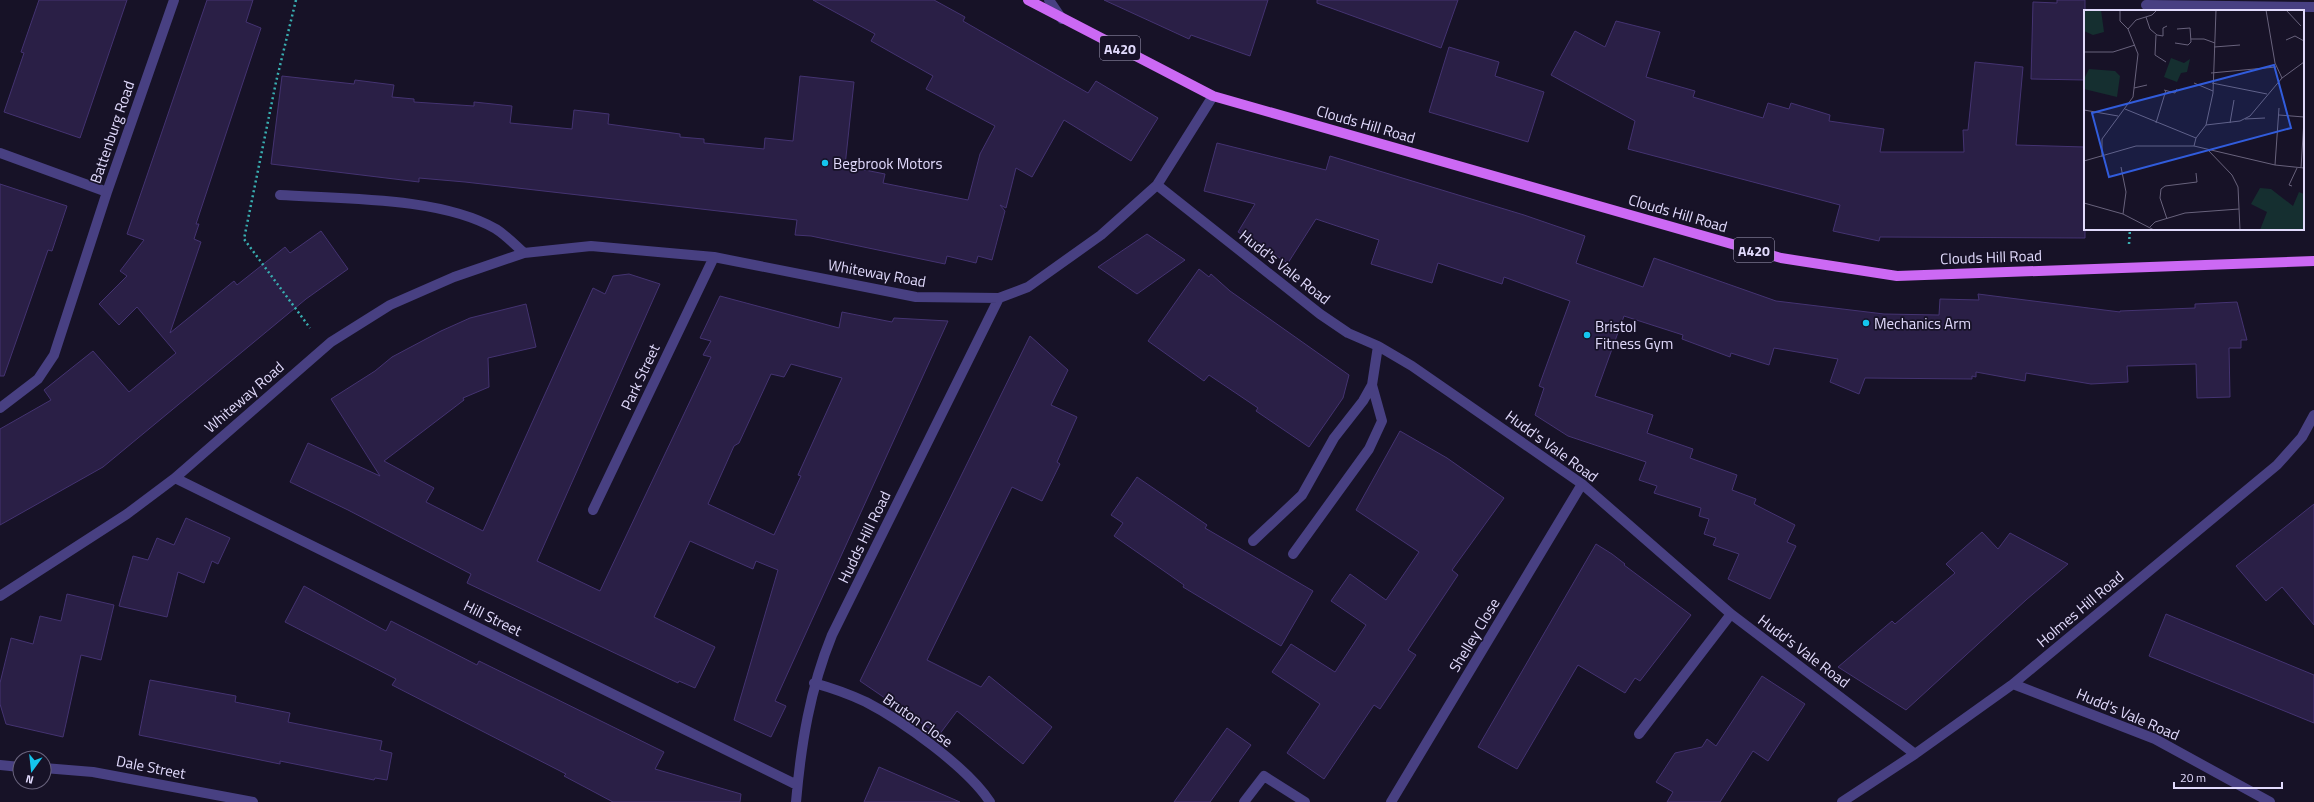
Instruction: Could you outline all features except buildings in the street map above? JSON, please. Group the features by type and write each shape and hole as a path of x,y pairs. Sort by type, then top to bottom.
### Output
{"main road":[{"name":"A420","path":"1028,0 1062,19 1213,96"},
{"name":"Clouds Hill Road","path":"1213,96 1781,258 1898,276 2314,261"}],"street":[{"name":"Battenburg Road","path":"0,408 38,379 54,355 82,274 107,192 174,0"},
{"path":"1049,0 1062,19"},
{"path":"2146,5 2314,7"},
{"name":"Whiteway Road","path":"0,596 127,514 175,478 331,342 390,305 454,277 524,253 591,246 714,256 897,295 949,298 999,298 1028,288 1101,236 1157,185 1213,96"},
{"path":"0,153 107,192"},
{"name":"Hudd's Vale Road","path":"1157,185 1320,314 1348,333 1378,346 1412,366 1582,484 1731,614 1914,754"},
{"path":"280,195 421,205 476,220 495,228 505,235 524,253"},
{"name":"Park Street","path":"593,510 714,256"},
{"name":"Hudds Hill Road","path":"796,802 797,785 814,683 832,635 999,298"},
{"path":"1253,541 1302,495 1334,438 1363,401 1372,385 1378,346"},
{"path":"1293,554 1369,450 1382,421 1372,385"},
{"name":"Holmes Hill Road","path":"1842,802 1914,754 2013,684 2277,465 2302,437 2314,415"},
{"name":"Hill Street","path":"175,478 797,785"},
{"name":"Shelley Close","path":"1391,802 1582,484"},
{"path":"1639,734 1731,614"},
{"name":"Bruton Close","path":"814,683 839,690 867,703 921,738 967,774 990,802"},
{"name":"Hudd's Vale Road","path":"2013,684 2155,739 2270,802"},
{"path":"0,765 12,766"},
{"name":"Dale Street","path":"52,769 93,772 253,802"},
{"path":"1244,802 1264,776 1305,802"}],"place":[{"name":"Begbrook Motors","path":"825,163"},
{"name":"Mechanics Arm","path":"1866,323"},
{"name":"Bristol Fitness Gym","path":"1587,335"}]}
